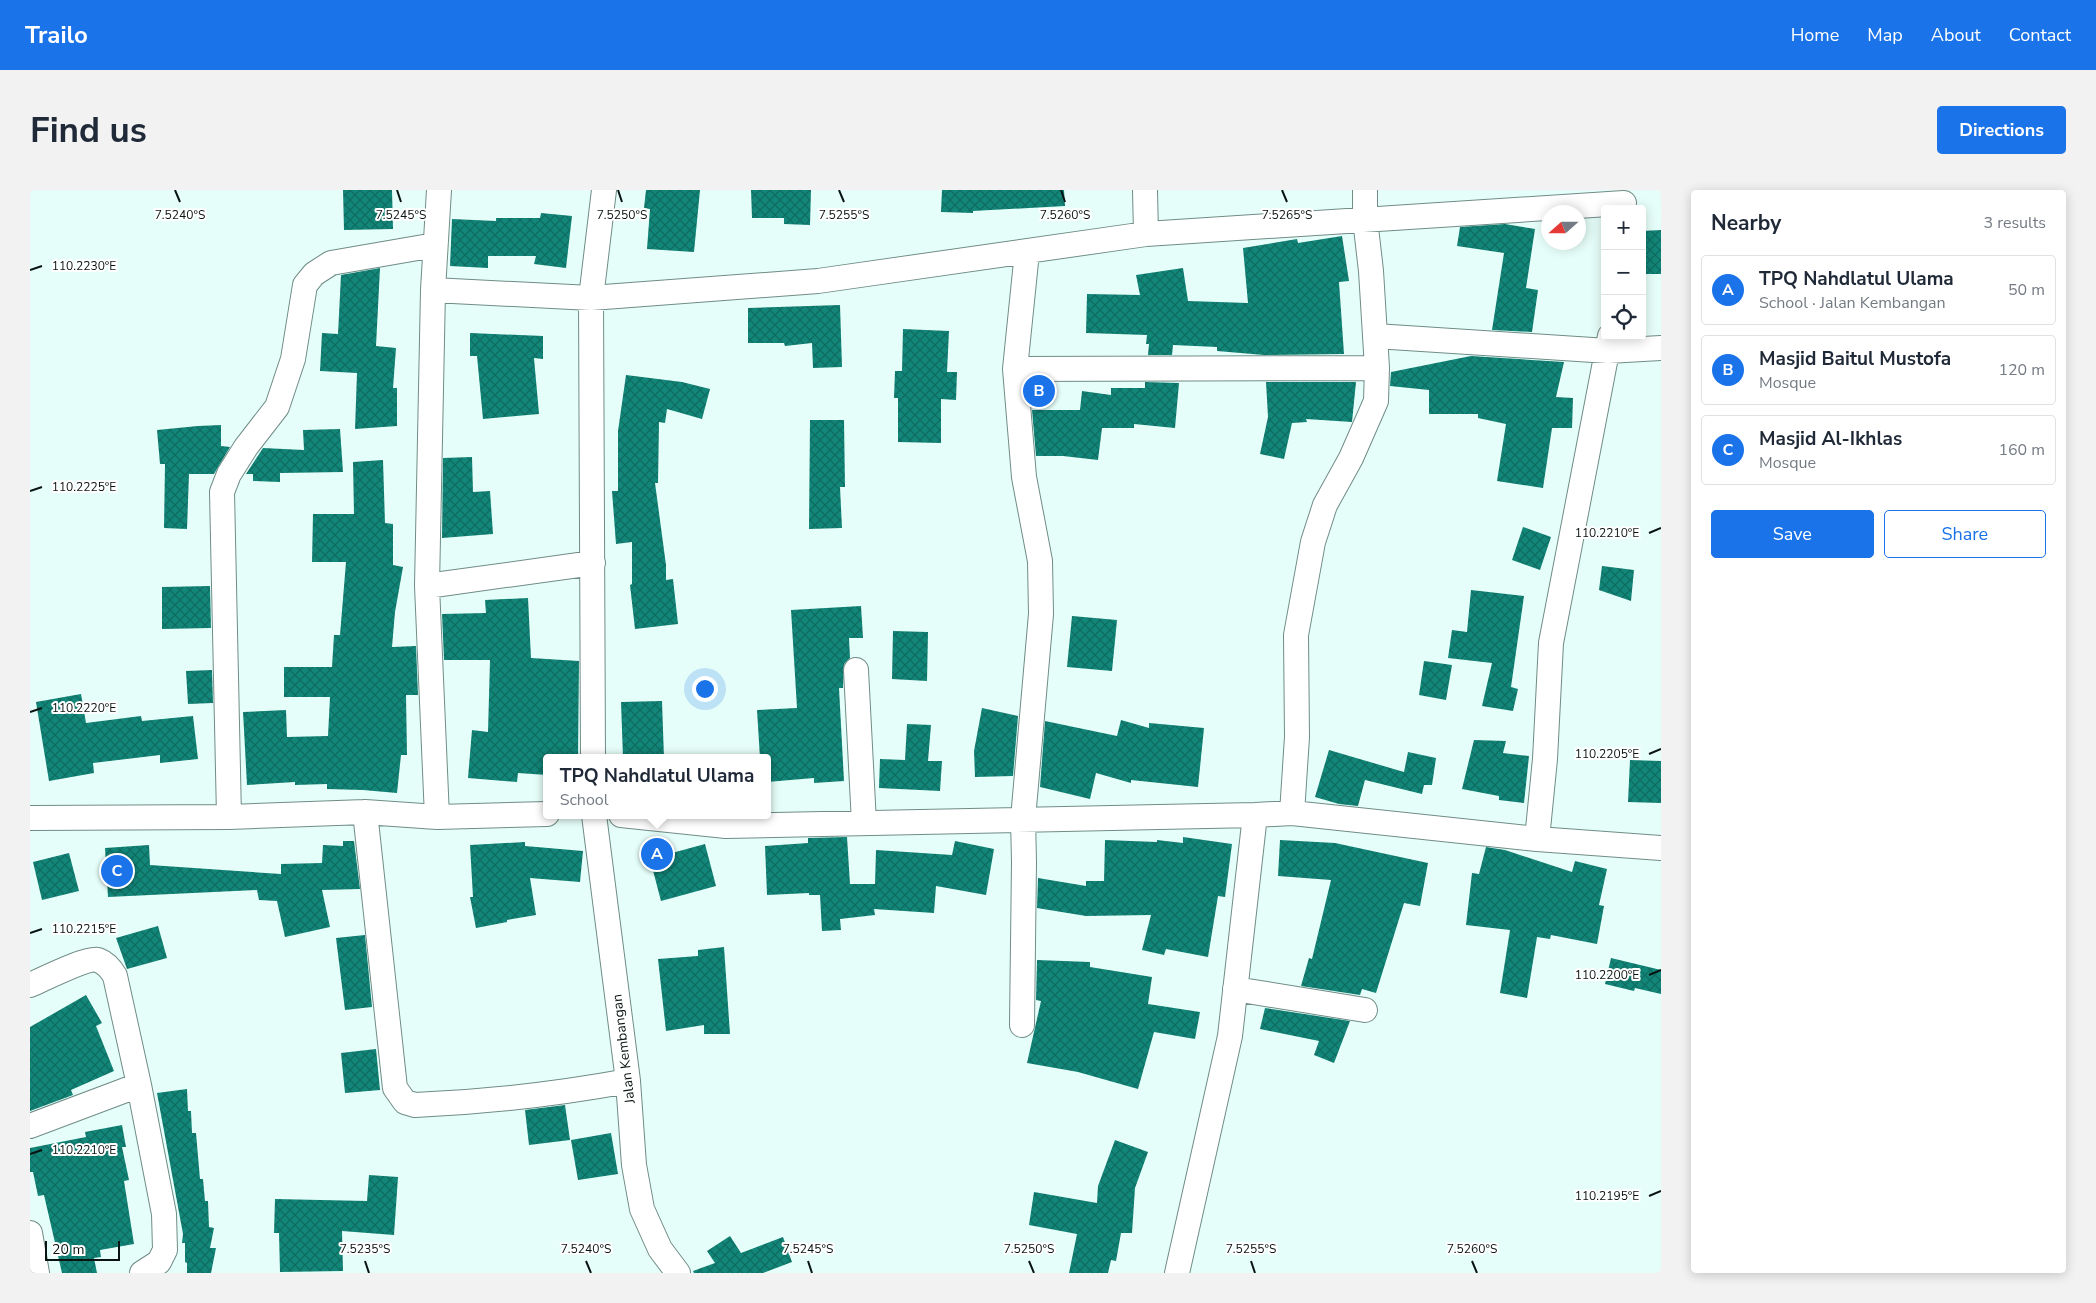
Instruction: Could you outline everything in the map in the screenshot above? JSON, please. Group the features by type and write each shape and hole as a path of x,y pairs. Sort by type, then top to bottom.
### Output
{"street":[{"path":"437,817 427,586 433,290 439,190"},
{"path":"593,754 591,298 604,190"},
{"path":"1145,190 1146,234"},
{"path":"1292,813 1297,736 1296,635 1302,592 1313,542 1326,504 1351,458 1376,401 1376,336 1365,219 1365,190"},
{"path":"433,290 591,298 818,281 1146,234 1624,201"},
{"path":"229,817 222,492 229,474 246,447 277,407 293,359 305,285 308,280 331,263 435,245"},
{"path":"1022,1024 1024,862 1022,819 1041,614 1040,561 1024,477 1015,369 1027,252"},
{"path":"1376,336 1609,344 1661,348"},
{"path":"1537,839 1545,759 1550,643 1609,344"},
{"path":"1015,369 1377,368"},
{"path":"427,586 593,563"},
{"path":"856,670 864,824"},
{"path":"365,812 395,1088 405,1102 415,1105 514,1098 572,1091 628,1081"},
{"path":"30,818 229,817 365,812 437,817 543,814"},
{"path":"659,819 726,826 1292,813 1537,839 1661,848"},
{"path":"1177,1273 1230,1036 1255,815"},
{"name":"Jalan Kembangan","path":"595,819 628,1081 634,1164 642,1209 660,1249 678,1273"},
{"path":"30,985 90,960 97,960 110,968 115,976 139,1085 164,1214 165,1250 159,1262 142,1273"},
{"path":"1235,990 1365,1010"},
{"path":"30,1126 139,1085"},
{"path":"30,1233 37,1273"}],"building":[{"path":"343,190 392,190 393,229 344,230"},
{"path":"646,190 700,190 694,252 647,249 650,209 644,208"},
{"path":"751,190 811,190 810,225 784,224 784,218 752,218"},
{"path":"942,190 1064,190 1065,206 973,211 973,213 941,212"},
{"path":"541,213 572,216 566,268 534,264 536,256 488,256 488,268 450,266 452,219 496,221 496,218 540,218"},
{"path":"1505,224 1535,229 1526,288 1538,290 1532,332 1492,330 1504,253 1457,246 1460,227"},
{"path":"1661,230 1661,274 1646,274 1646,231"},
{"path":"1342,236 1349,281 1339,282 1344,354 1264,355 1217,351 1217,347 1173,345 1172,355 1148,355 1149,344 1146,344 1147,335 1086,333 1087,294 1140,295 1136,275 1183,268 1188,301 1248,303 1243,248 1297,239 1298,243"},
{"path":"380,268 376,346 396,348 393,388 397,388 397,426 355,429 357,373 320,371 322,333 338,334 341,275"},
{"path":"840,305 842,367 813,368 812,343 785,346 784,343 748,343 748,308"},
{"path":"903,329 949,331 947,372 957,372 956,400 941,399 941,443 898,442 898,398 894,398 895,371 902,371"},
{"path":"470,333 543,336 543,359 534,358 539,414 483,419 477,356 470,356"},
{"path":"1471,356 1564,362 1556,397 1573,398 1572,428 1552,428 1543,488 1497,481 1506,424 1478,418 1478,414 1429,414 1429,390 1390,386 1391,372"},
{"path":"626,375 682,382 710,389 702,419 667,409 665,423 659,422 658,483 655,483 666,565 666,580 673,579 678,624 635,629 630,585 632,584 632,542 616,544 612,491 618,491 618,431"},
{"path":"1145,382 1179,383 1175,428 1134,424 1134,428 1102,428 1098,460 1063,456 1036,456 1032,410 1080,410 1082,391 1111,395 1111,388 1145,388"},
{"path":"1266,382 1356,382 1352,422 1306,419 1307,422 1292,423 1284,459 1260,454 1268,417"},
{"path":"810,420 844,420 845,487 840,487 842,528 809,529"},
{"path":"221,425 221,446 230,447 214,474 189,474 187,529 164,528 165,464 160,464 157,430"},
{"path":"340,429 343,472 280,473 280,482 253,481 253,474 246,474 263,448 304,450 303,430"},
{"path":"472,457 473,492 490,491 493,534 442,538 443,458"},
{"path":"383,460 385,523 393,524 393,565 403,567 395,612 392,647 416,646 418,695 406,695 407,755 401,755 397,793 327,789 327,784 295,785 295,782 247,785 243,712 286,710 287,737 328,736 330,697 284,697 284,667 332,667 334,635 340,635 346,562 312,562 313,514 354,514 353,462"},
{"path":"1523,527 1551,537 1540,570 1512,560"},
{"path":"1602,566 1634,570 1631,601 1599,590"},
{"path":"210,586 211,628 162,629 162,587"},
{"path":"1471,590 1524,596 1511,687 1518,689 1513,711 1482,706 1492,663 1448,658 1452,630 1467,632"},
{"path":"528,598 531,658 579,661 578,754 543,754 543,775 518,773 517,782 468,778 472,730 488,732 490,660 444,660 442,614 486,613 485,600"},
{"path":"861,606 863,638 849,638 850,658 844,664 843,688 839,688 844,781 814,783 814,778 771,782 771,754 760,754 757,710 797,708 791,610"},
{"path":"1072,616 1117,620 1112,671 1067,667"},
{"path":"893,631 928,632 927,681 892,679"},
{"path":"1424,661 1452,665 1446,700 1419,695"},
{"path":"212,670 213,703 188,704 186,671"},
{"path":"81,694 86,723 141,716 142,721 193,716 198,759 160,763 160,755 93,763 94,773 49,781 36,702"},
{"path":"662,701 664,754 623,754 621,702"},
{"path":"982,708 1018,716 1013,776 975,777 974,751"},
{"path":"1121,720 1149,728 1149,723 1204,728 1198,787 1131,780 1131,783 1096,773 1090,799 1040,787 1045,721 1117,736"},
{"path":"907,724 931,725 928,761 942,761 940,791 879,788 880,759 905,760"},
{"path":"1474,740 1506,741 1503,753 1529,756 1524,803 1499,800 1499,796 1462,789"},
{"path":"1329,750 1404,772 1408,752 1436,758 1432,785 1424,785 1422,794 1365,780 1358,806 1339,804 1315,797"},
{"path":"1630,760 1661,761 1661,803 1628,802"},
{"path":"847,837 850,884 875,884 876,850 952,855 955,841 994,849 986,895 936,886 934,913 874,909 875,915 840,919 841,930 822,931 820,895 809,895 809,893 767,895 765,846 808,843 808,838"},
{"path":"1183,837 1232,844 1225,897 1218,896 1208,957 1166,949 1164,955 1142,950 1151,915 1086,916 1037,908 1038,878 1086,886 1086,881 1104,881 1105,840 1157,842 1157,840 1183,843"},
{"path":"1280,840 1335,843 1428,863 1420,906 1404,903 1376,993 1362,989 1360,995 1301,986 1309,958 1312,959 1331,880 1278,876"},
{"path":"343,841 354,841 360,889 322,890 330,927 285,937 277,901 259,900 257,890 108,897 105,848 149,845 150,865 281,874 281,864 322,863 323,845 343,846"},
{"path":"525,842 525,846 583,851 580,882 530,878 536,915 476,928 470,897 473,897 470,845"},
{"path":"705,844 716,886 661,901 650,859"},
{"path":"1486,847 1505,850 1572,872 1575,861 1607,869 1599,905 1604,906 1597,944 1551,935 1550,939 1537,937 1527,998 1500,993 1510,930 1466,925 1472,873 1479,874"},
{"path":"69,853 79,891 42,900 33,862"},
{"path":"158,926 167,958 127,969 116,938"},
{"path":"365,935 372,1007 345,1010 336,938"},
{"path":"724,947 730,1034 704,1034 704,1025 666,1031 658,959 698,956 698,950"},
{"path":"1611,958 1661,970 1661,994 1635,988 1634,991 1605,984"},
{"path":"1037,960 1090,962 1090,967 1152,977 1148,1004 1200,1012 1195,1039 1154,1032 1138,1089 1078,1072 1027,1063 1041,1001 1036,1000"},
{"path":"86,995 102,1023 96,1026 114,1071 71,1090 73,1095 30,1111 30,1027"},
{"path":"1265,1008 1350,1021 1334,1063 1314,1055 1319,1041 1260,1029"},
{"path":"376,1049 380,1090 345,1093 341,1053"},
{"path":"187,1089 192,1133 196,1133 200,1179 203,1179 205,1201 208,1201 209,1227 214,1228 210,1248 216,1248 211,1273 187,1273 185,1243 182,1243 183,1234 157,1093"},
{"path":"565,1105 570,1140 529,1145 525,1110"},
{"path":"122,1125 126,1147 122,1147 129,1180 124,1181 134,1244 100,1250 101,1257 94,1258 97,1273 62,1273 44,1195 38,1196 33,1172 30,1172 30,1148 86,1137 85,1132"},
{"path":"611,1133 618,1174 578,1180 571,1140"},
{"path":"1115,1140 1148,1152 1135,1188 1132,1233 1121,1233 1116,1261 1111,1260 1108,1273 1069,1273 1077,1234 1029,1225 1034,1192 1097,1203 1098,1186"},
{"path":"369,1175 398,1177 394,1235 342,1231 343,1271 280,1272 279,1233 274,1233 275,1199 367,1201"},
{"path":"730,1236 741,1253 783,1237 792,1262 763,1273 694,1273 693,1271 715,1263 707,1251"}],"place":[{"name":"Masjid Baitul Mustofa","path":"1039,391"},
{"name":"TPQ Nahdlatul Ulama","path":"657,854"},
{"name":"Masjid Al-Ikhlas","path":"117,871"}]}
